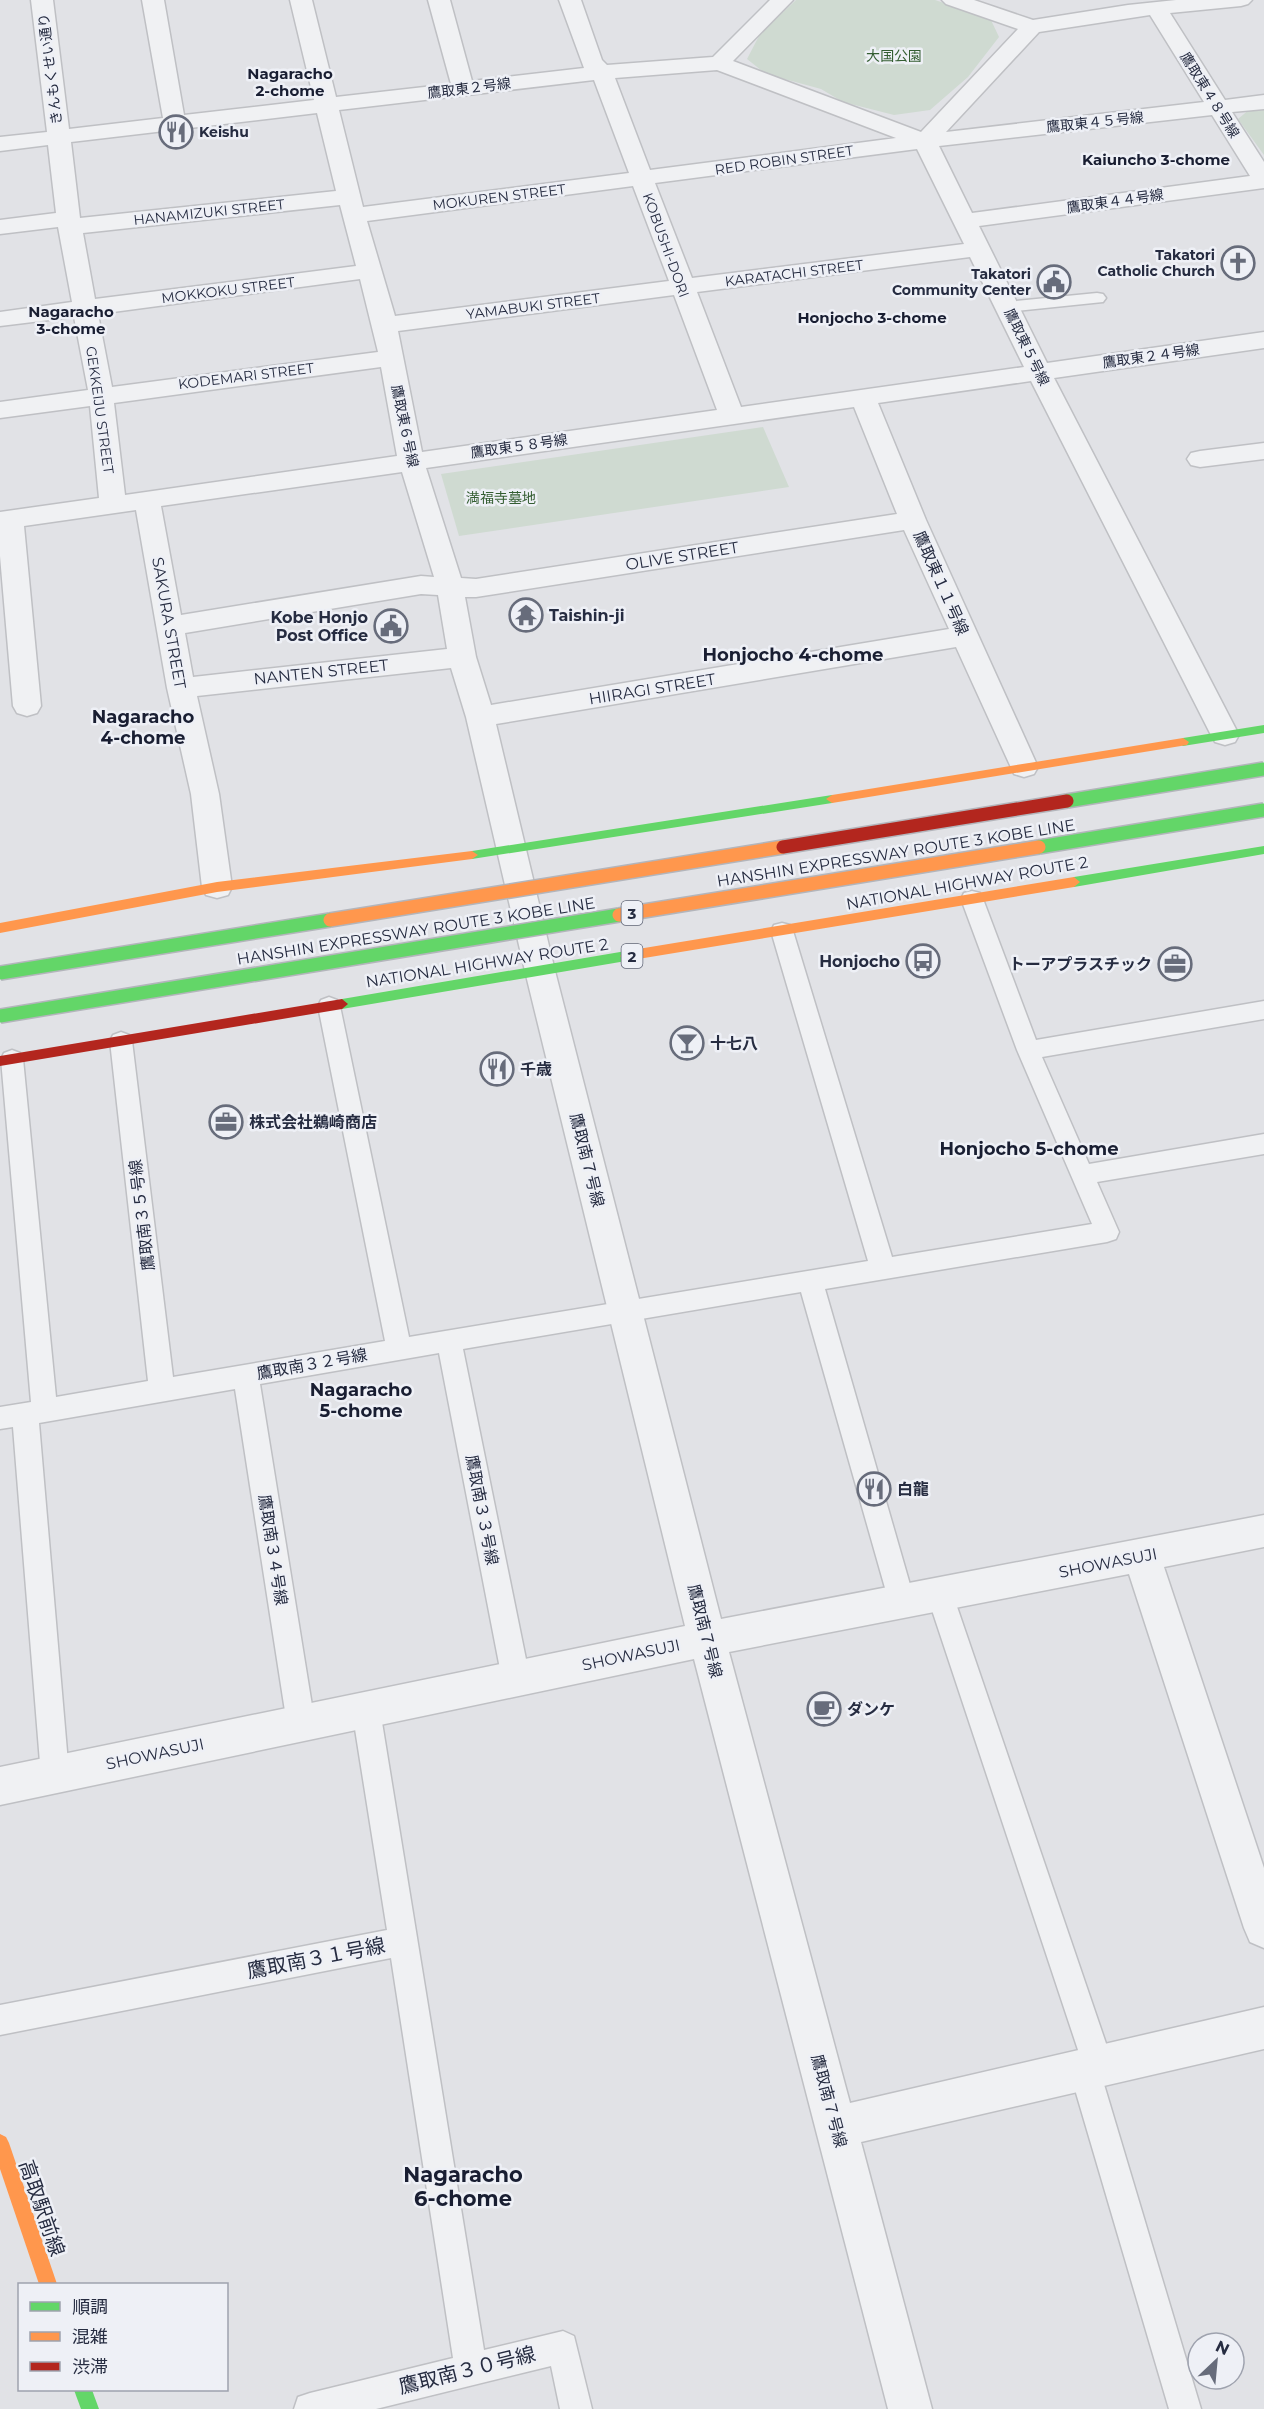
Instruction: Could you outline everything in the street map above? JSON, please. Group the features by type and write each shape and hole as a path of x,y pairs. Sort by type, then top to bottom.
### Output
{"main road":[{"path":"0,928 217,887 513,850 1264,729"},
{"name":"HANSHIN EXPRESSWAY ROUTE 3 KOBE LINE","path":"0,973 1264,769"},
{"name":"HANSHIN EXPRESSWAY ROUTE 3 KOBE LINE","path":"0,1016 1264,810"},
{"name":"NATIONAL HIGHWAY ROUTE 2","path":"6,1060 1264,850"},
{"name":"高取駅前線","path":"0,2143 48,2283"},
{"path":"84,2391 90,2409"}],"street":[{"name":"きんもくせい通り","path":"42,0 58,138"},
{"path":"153,0 175,125"},
{"name":"鷹取東６号線","path":"302,0 352,206 385,325 411,460 450,586 462,657 480,717 513,850"},
{"path":"439,0 463,89"},
{"name":"KOBUSHI-DORI","path":"570,0 592,63 602,72 681,288 732,417"},
{"path":"719,63 782,0"},
{"path":"953,0 1032,27 1125,5 1157,10 1241,0"},
{"name":"鷹取東４８号線","path":"1157,10 1264,180"},
{"path":"926,141 1032,27"},
{"name":"鷹取東２号線","path":"0,144 175,125 602,72 719,63 926,141"},
{"name":"鷹取東４５号線","path":"926,141 1264,102"},
{"name":"GEKKEIJU STREET","path":"58,138 69,222 101,394 113,505"},
{"name":"RED ROBIN STREET","path":"642,179 926,141"},
{"name":"鷹取東５号線","path":"926,141 967,221 1038,371 1225,735"},
{"name":"MOKUREN STREET","path":"352,206 642,179"},
{"name":"鷹取東４４号線","path":"967,221 1264,180"},
{"name":"HANAMIZUKI STREET","path":"0,227 58,220 84,226 352,206"},
{"name":"KARATACHI STREET","path":"681,288 979,249"},
{"name":"MOKKOKU STREET","path":"0,319 370,271"},
{"name":"YAMABUKI STREET","path":"385,325 681,288"},
{"name":"鷹取東２４号線","path":"1038,371 1264,340"},
{"name":"KODEMARI STREET","path":"0,410 101,394 391,358"},
{"name":"鷹取東５８号線","path":"5,520 411,460 732,417 1038,371"},
{"name":"鷹取東１１号線","path":"863,398 913,520 1024,767"},
{"path":"1200,459 1264,451"},
{"name":"SAKURA STREET","path":"147,500 180,688 205,794 217,887"},
{"path":"5,520 27,706"},
{"name":"OLIVE STREET","path":"170,626 421,585 476,588 913,520"},
{"name":"HIIRAGI STREET","path":"480,717 966,636"},
{"name":"NANTEN STREET","path":"180,688 462,657"},
{"name":"鷹取南７号線","path":"513,850 540,971 707,1639 910,2409"},
{"name":"SHOWASUJI","path":"0,1786 707,1639 1142,1557 1264,1531"},
{"path":"1142,1557 1264,1928"},
{"path":"836,2127 1264,2028"}],"lane":[{"path":"1007,307 1097,298"},
{"path":"972,899 1028,1050 1081,1175 1264,1144"},
{"path":"782,931 883,1269"},
{"path":"329,1006 399,1349"},
{"path":"1028,1050 1264,1011"},
{"name":"鷹取南３５号線","path":"121,1041 162,1390"},
{"path":"6,1060 23,1414 55,1775"},
{"name":"鷹取南３２号線","path":"23,1414 625,1311 1107,1232 1081,1175"},
{"path":"810,1280 902,1602"},
{"name":"鷹取南３３号線","path":"448,1341 516,1679"},
{"name":"鷹取南３４号線","path":"246,1376 301,1724"},
{"path":"940,1595 1091,2068 1185,2409"},
{"name":"鷹取南３１号線","path":"0,2020 403,1941 366,1710"},
{"path":"403,1941 471,2369"},
{"name":"鷹取南３０号線","path":"310,2409 563,2347 576,2409"}],"green space":[{"name":"大国公園","path":"796,0 935,0 990,18 999,37 968,77 930,110 894,115 843,102 821,89 766,74 747,59 760,34"},
{"path":"1264,107 1264,155 1238,119 1250,109"},
{"name":"満福寺墓地","path":"763,427 789,487 459,536 441,474"}],"traffic: fast":[{"path":"1183,742 1264,729"},
{"path":"1067,801 1264,769"},
{"path":"472,855 832,799"},
{"path":"1039,847 1264,810"},
{"path":"1074,882 1264,850"},
{"path":"0,1016 619,915"},
{"path":"0,973 330,920"},
{"path":"342,1004 626,956"},
{"path":"83,2391 90,2409"}],"traffic: slow":[{"path":"832,799 1183,742"},
{"path":"330,920 783,847"},
{"path":"619,915 1039,847"},
{"path":"0,928 217,887 472,855"},
{"path":"626,956 1074,882"},
{"path":"0,2143 48,2283"}],"traffic: jam":[{"path":"783,847 1067,801"},
{"path":"0,1061 342,1004"}],"place":[{"name":"Keishu","path":"176,132"},
{"name":"Takatori Catholic Church","path":"1238,263"},
{"name":"Takatori Community Center","path":"1054,282"},
{"name":"Taishin-ji","path":"526,615"},
{"name":"Kobe Honjo Post Office","path":"391,626"},
{"name":"Honjocho","path":"923,961"},
{"name":"トーアプラスチック","path":"1175,964"},
{"name":"十七八","path":"687,1043"},
{"name":"千歳","path":"497,1069"},
{"name":"株式会社鵜崎商店","path":"226,1122"},
{"name":"白龍","path":"874,1489"},
{"name":"ダンケ","path":"824,1709"}],"district":[{"name":"Nagaracho 2-chome","path":"290,82"},
{"name":"Kaiuncho 3-chome","path":"1156,159"},
{"name":"Honjocho 3-chome","path":"872,317"},
{"name":"Nagaracho 3-chome","path":"71,320"},
{"name":"Honjocho 4-chome","path":"793,655"},
{"name":"Nagaracho 4-chome","path":"143,727"},
{"name":"Honjocho 5-chome","path":"1029,1149"},
{"name":"Nagaracho 5-chome","path":"361,1400"},
{"name":"Nagaracho 6-chome","path":"463,2186"}]}
